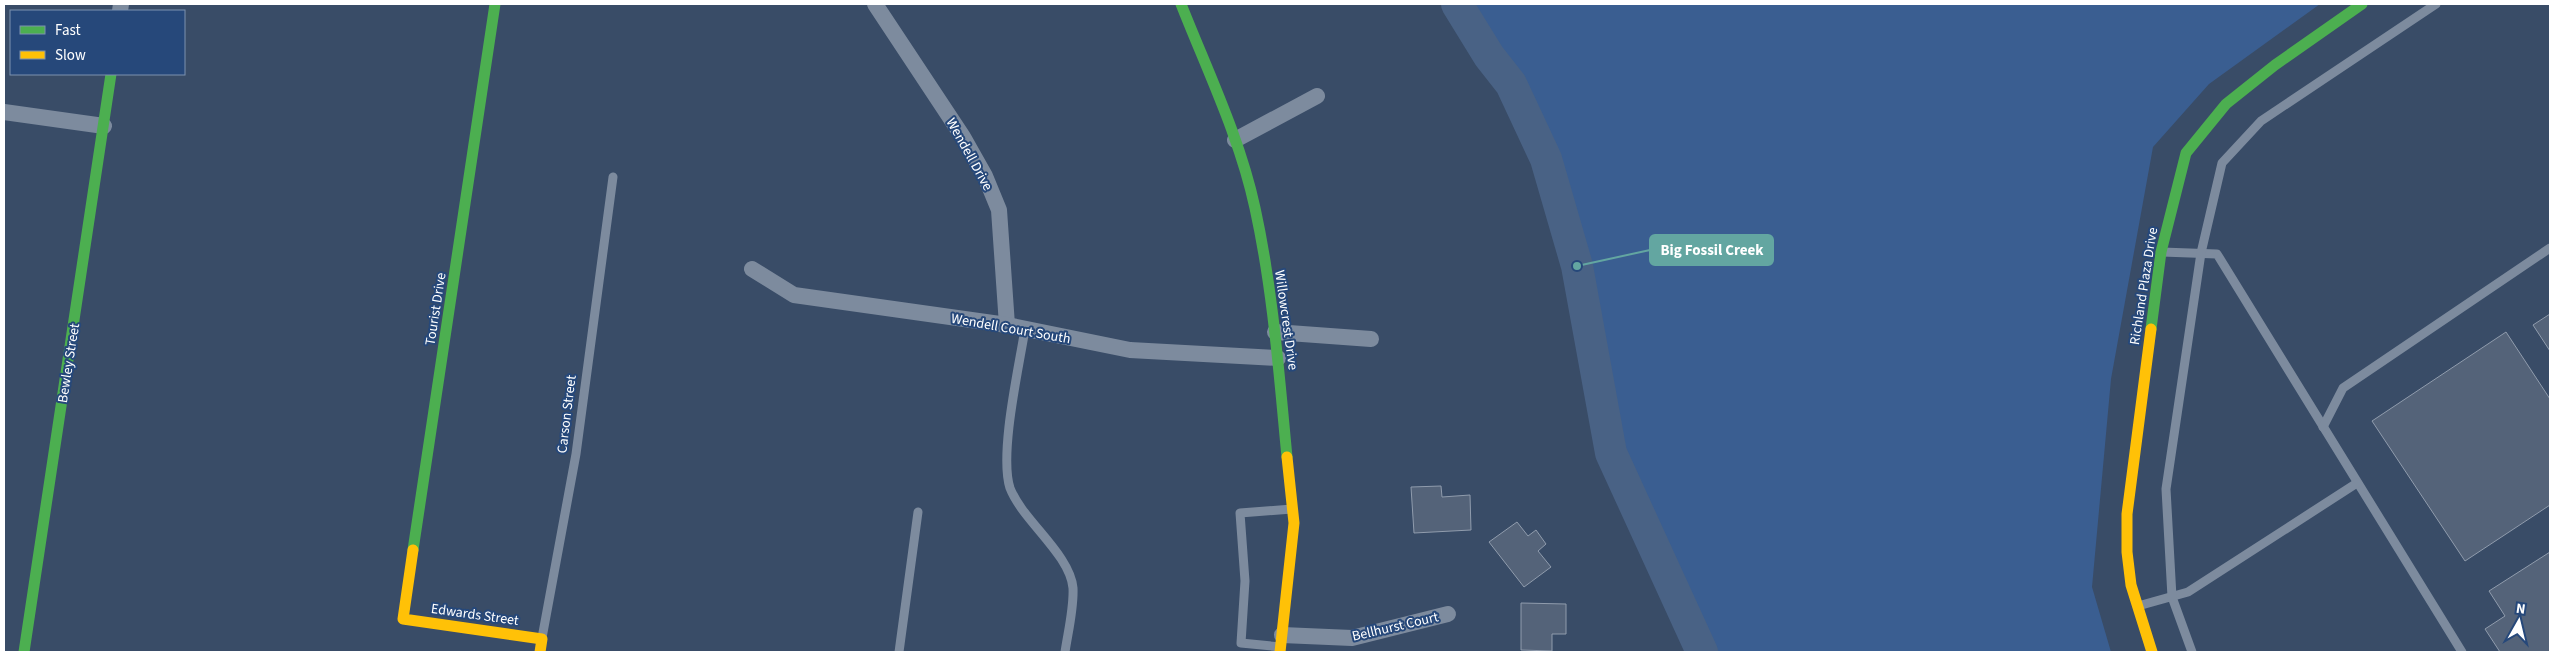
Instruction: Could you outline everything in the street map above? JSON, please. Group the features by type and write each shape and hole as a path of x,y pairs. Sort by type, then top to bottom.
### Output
{"street":[{"name":"Tourist Drive","path":"404,619 495,4"},
{"name":"Wendell Drive","path":"875,4 963,137 985,176 999,210 1007,325"},
{"name":"Willowcrest Drive","path":"1181,4 1236,140 1255,207 1275,332 1294,523 1281,645"},
{"name":"Richland Plaza Drive","path":"2152,652 2131,585 2127,514 2161,252 2186,153 2226,104 2275,65 2362,4"},
{"name":"Bewley Street","path":"24,652 111,75"},
{"path":"1236,140 1317,96"},
{"path":"4,112 104,126"},
{"name":"Wendell Court South","path":"752,269 794,295 1007,325 1130,350 1278,358"},
{"path":"1275,332 1371,339"},
{"name":"Bellhurst Court","path":"1281,645 1352,638 1448,614"},
{"name":"Edwards Street","path":"404,619 542,639"},
{"name":"Carson Street","path":"540,652 542,639"}],"lane":[{"path":"2192,652 2172,597 2166,489 2201,253 2222,163 2261,121 2436,4"},
{"name":"Carson Street","path":"542,639 576,454 613,177"},
{"path":"2323,427 2343,388 2550,248"},
{"path":"2161,252 2217,254 2462,652"},
{"path":"1024,329 1007,443 1008,477 1016,499 1070,576 1073,595 1065,652"},
{"path":"2138,606 2188,592 2357,483"},
{"path":"1281,645 1241,643 1245,581 1240,513 1292,509"},
{"path":"899,652 918,512"}],"shaded area":[{"path":"1457,4 2320,4 2209,84 2153,147 2111,379 2092,587 2111,652 1702,652 1611,453 1577,266 1546,159 1511,84 1489,56"}],"building":[{"path":"2550,314 2550,351 2533,325"},
{"path":"2506,332 2550,399 2550,505 2465,561 2372,421"},
{"path":"1441,486 1442,497 1470,495 1471,530 1414,533 1411,487"},
{"path":"1517,522 1528,536 1536,530 1546,544 1538,551 1551,567 1524,587 1489,542"},
{"path":"2550,552 2550,652 2500,652 2485,629 2505,616 2489,591"},
{"path":"1521,603 1566,604 1566,634 1552,634 1552,651 1521,650"}],"waterway":[{"path":"1457,4 1489,56 1511,84 1546,159 1577,266 1611,453 1702,652"}],"traffic: fast":[{"path":"413,550 495,4"},
{"path":"1181,4 1232,130 1249,182 1271,301 1287,457"},
{"path":"2151,329 2161,252 2186,153 2226,104 2275,65 2362,4"},
{"path":"24,652 111,75"}],"traffic: slow":[{"path":"2151,329 2127,514 2127,552 2131,585 2152,652"},
{"path":"1280,652 1294,523 1287,457"},
{"path":"413,550 403,619 542,639 540,652"}],"place":[{"name":"Big Fossil Creek","path":"1577,266"}]}
